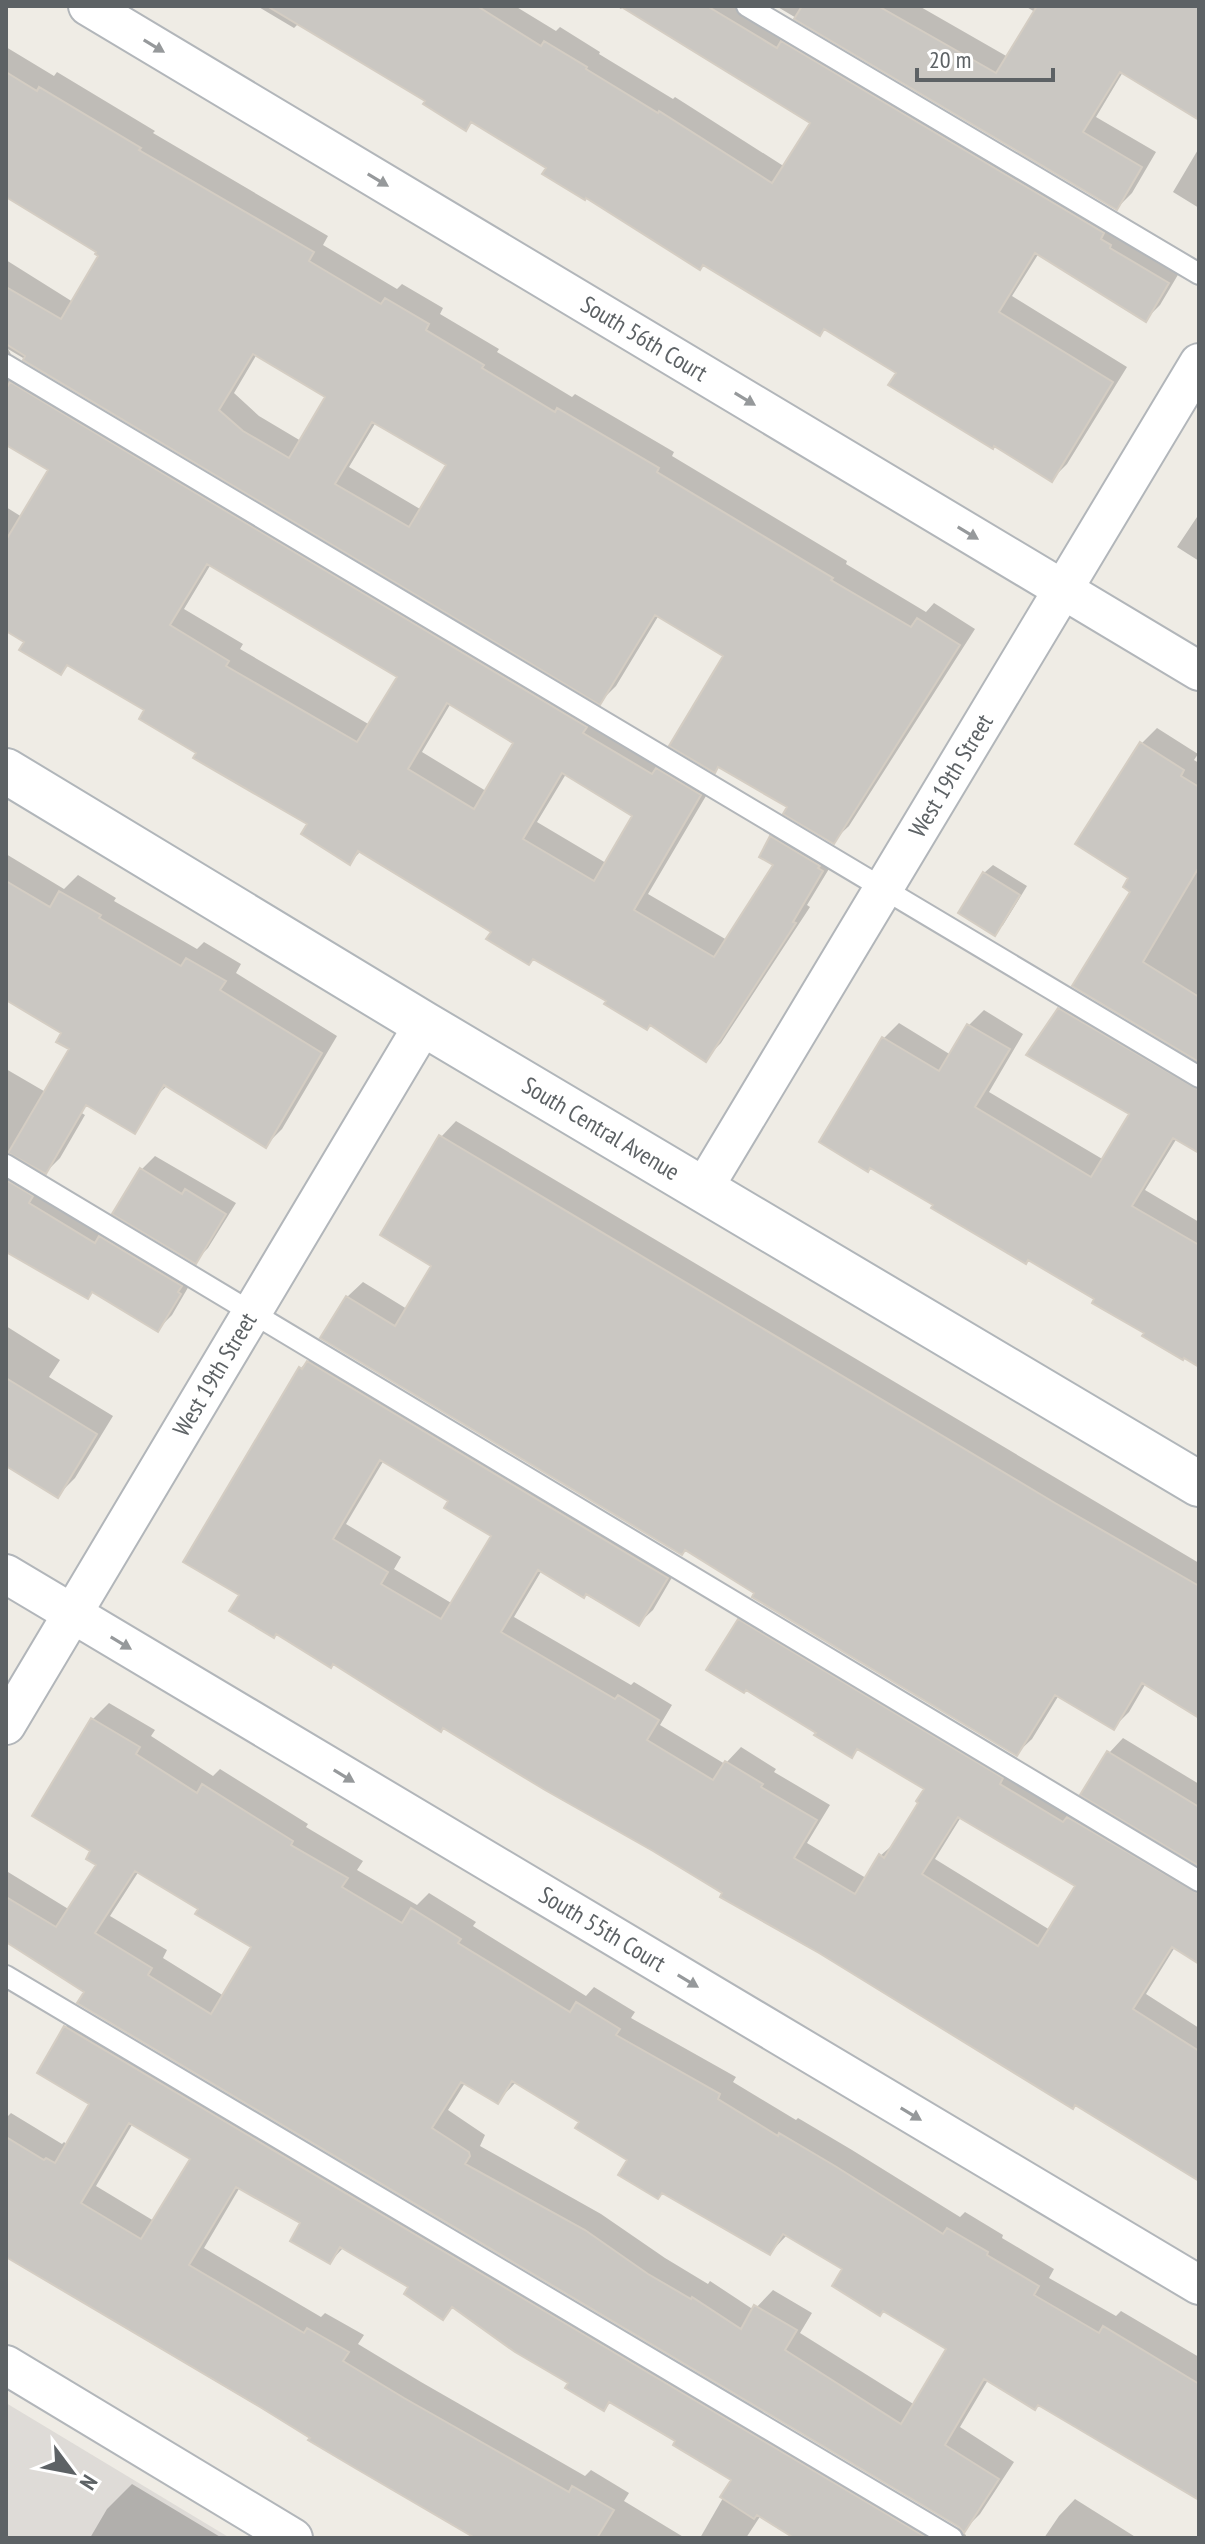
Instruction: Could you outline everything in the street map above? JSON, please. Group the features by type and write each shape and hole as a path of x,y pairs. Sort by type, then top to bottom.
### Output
{"main road":[{"name":"South Central Avenue","path":"6,771 424,1024 1199,1484"}],"street":[{"name":"South 56th Court","path":"88,6 1199,671"},
{"name":"West 19th Street","path":"703,1189 1199,363"},
{"name":"West 19th Street","path":"6,1725 424,1024"},
{"name":"South 55th Court","path":"6,1574 1199,2285"},
{"path":"6,2365 293,2538"}],"lane":[{"path":"747,6 1199,274"},
{"path":"6,365 1199,1077"},
{"path":"6,1165 1199,1881"},
{"path":"6,1976 952,2538"}],"shaded area":[{"path":"6,2403 230,2538 6,2538"}],"building":[{"path":"267,6 477,6 541,46 544,41 772,183 810,123 620,6 707,6 777,48 781,41 1104,233 1101,239 1111,245 1110,248 1169,283 1146,322 1035,253 999,312 1113,382 1052,482 888,385 896,373 824,329 820,336 703,265 700,270 542,174 546,168 471,122 466,131 423,104 425,101"},
{"path":"802,6 878,6 996,73 1037,6 1199,6 1199,120 1120,72 1083,132 1142,167 1117,210 794,19"},
{"path":"6,72 37,91 39,87 141,148 139,150 314,252 309,261 381,304 385,298 429,324 426,330 484,365 482,368 555,412 557,408 659,468 657,472 833,578 831,580 911,627 917,618 960,645 834,844 783,814 787,807 718,767 715,773 669,746 723,656 655,615 600,705 23,360 25,356 6,344 6,287 61,319 98,256 6,197","holes":["253,354 325,397 289,458 243,431 219,410","372,422 446,465 409,527 335,484"]},
{"path":"10,382 587,727 583,733 652,774 656,768 701,795 634,910 714,957 773,865 759,857 770,836 820,866 818,868 823,871 793,922 796,923 706,1062 650,1025 647,1030 604,1004 606,1001 533,959 529,965 486,939 491,932 358,851 350,865 301,834 307,824 193,758 196,753 139,719 144,710 67,665 61,675 19,650 24,642 6,631 6,540 48,470 6,445 6,389","holes":["207,564 397,677 357,742 226,666 229,661 170,625","447,703 513,743 474,809 408,769","562,773 632,816 594,881 523,839"]},
{"path":"1140,742 1184,770 1181,776 1199,787 1199,867 1143,962 1199,997 1199,1062 1072,986 1130,892 1123,887 1128,878 1075,844"},
{"path":"983,872 1020,895 995,936 958,913"},
{"path":"6,881 50,907 59,891 181,966 186,958 226,981 220,990 322,1053 266,1148 164,1085 135,1134 86,1105 46,1174 8,1153 69,1049 56,1042 61,1033 6,1000"},
{"path":"1058,1008 1199,1090 1199,1153 1173,1138 1132,1206 1199,1245 1199,1367 1142,1336 1144,1333 1092,1303 1094,1299 1028,1260 1026,1264 931,1208 933,1205 870,1168 868,1172 819,1142 882,1037 939,1071 967,1024 1010,1049 975,1107 1091,1177 1129,1114 1026,1055"},
{"path":"439,1135 1199,1586 1199,1718 1142,1683 1114,1730 1055,1695 1017,1756 752,1597 754,1593 685,1550 682,1555 320,1338 346,1296 395,1326 431,1266 380,1235"},
{"path":"140,1168 182,1194 185,1189 226,1214 196,1264 112,1214"},
{"path":"6,1180 33,1196 29,1203 95,1243 99,1236 182,1286 178,1292 181,1294 158,1332 92,1292 88,1299 6,1252"},
{"path":"307,1361 668,1578 639,1626 538,1570 501,1632 615,1699 618,1695 659,1720 647,1740 713,1780 725,1761 763,1784 761,1787 817,1820 794,1858 855,1894 879,1854 884,1858 924,1789 857,1749 852,1758 746,1690 744,1693 706,1670 738,1619 1003,1778 1000,1784 1063,1822 1067,1817 1199,1894 1199,1964 1172,1947 1133,2009 1199,2051 1199,2181 720,1897 722,1893 653,1851 443,1728 441,1732 333,1664 331,1668 276,1634 274,1638 229,1611 239,1595 183,1562 299,1367 302,1369","holes":["380,1460 448,1501 444,1508 491,1536 441,1619 381,1584 388,1572 333,1539","958,1817 1075,1886 1038,1946 922,1874"]},
{"path":"6,1378 97,1434 58,1498 6,1466"},
{"path":"91,1718 140,1747 136,1754 197,1793 202,1784 293,1841 291,1845 348,1878 342,1887 402,1923 411,1908 461,1939 458,1943 570,2012 576,2002 620,2029 616,2035 720,2094 718,2099 778,2136 779,2133 835,2166 943,2234 947,2228 988,2252 987,2255 1039,2286 1034,2295 1099,2333 1103,2326 1199,2384 1199,2500 1038,2405 1035,2410 984,2379 945,2445 999,2479 964,2533 959,2527 77,2003 84,1992 6,1942 6,1897 56,1927 96,1865 86,1859 90,1851 32,1816","holes":["135,1871 198,1909 195,1914 251,1947 211,2014 148,1975 152,1968 95,1933","512,2081 579,2122 575,2128 627,2160 618,2175 658,2199 662,2193 770,2255 783,2234 842,2269 832,2286 880,2316 883,2311 946,2349 901,2424 785,2350 797,2330 754,2305 741,2329 692,2297 648,2274 585,2230 465,2164 469,2152 432,2128 461,2082 498,2104"]},
{"path":"1107,1751 1199,1807 1199,1866 1080,1795"},
{"path":"64,2026 927,2538 794,2538 757,2515 754,2519 720,2497 731,2480 673,2445 675,2441 609,2402 604,2411 565,2388 568,2383 515,2352 452,2307 443,2320 404,2294 408,2287 340,2247 330,2264 290,2241 300,2223 236,2187 189,2265 304,2333 307,2328 349,2352 343,2361 404,2398 569,2492 572,2486 614,2510 597,2538 475,2538 6,2257 6,2137 44,2160 46,2158 55,2163 89,2104 37,2073","holes":["129,2123 190,2159 141,2239 81,2203"]}]}
